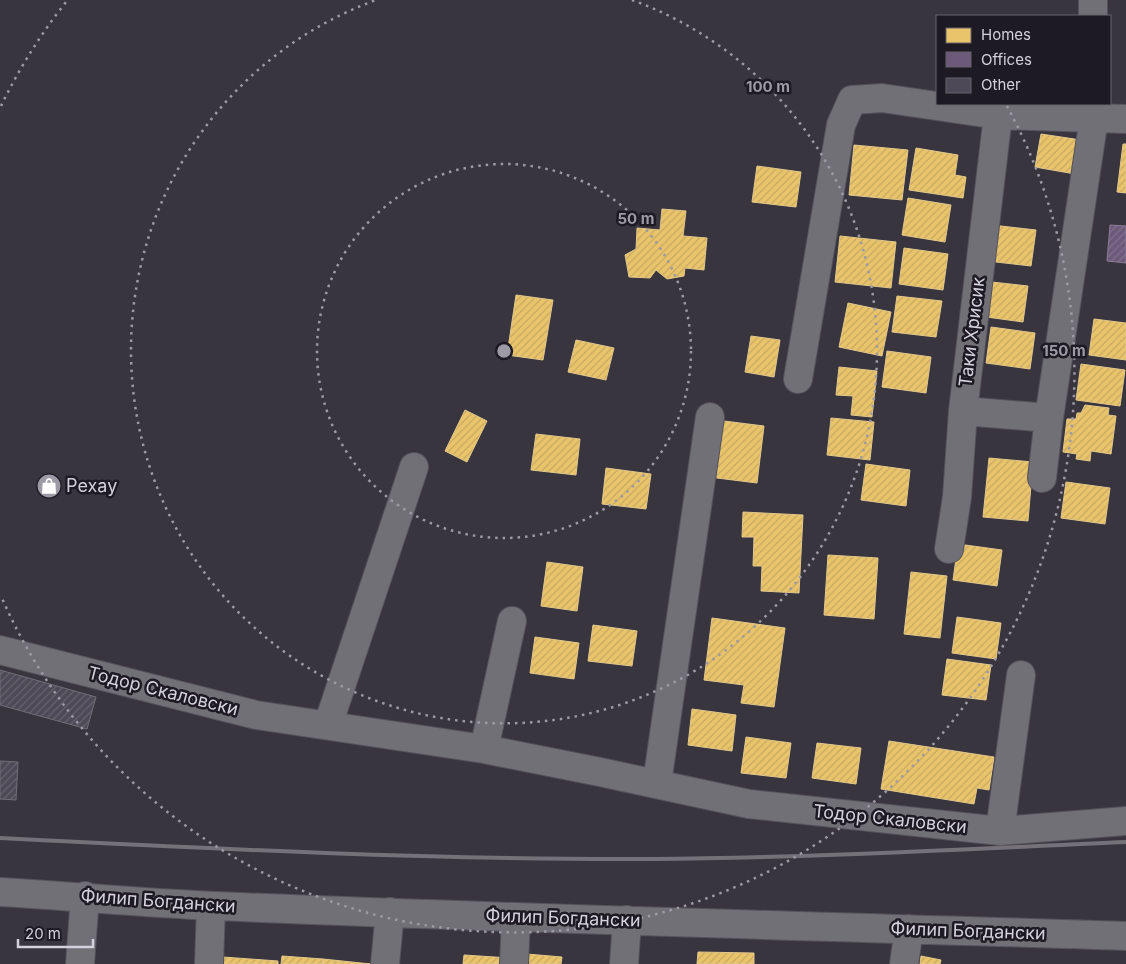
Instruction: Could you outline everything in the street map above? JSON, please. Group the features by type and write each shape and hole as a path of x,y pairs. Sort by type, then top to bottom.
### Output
{"street":[{"path":"1092,0 1093,15"},
{"path":"798,379 841,125 852,100 882,98 998,115 1093,111 1126,119"},
{"path":"1042,478 1093,111"},
{"name":"Таки Хрисик","path":"950,549 957,497 963,411 998,115"},
{"path":"963,411 1049,418"},
{"path":"657,784 710,417"},
{"path":"328,726 414,467"},
{"path":"484,749 512,621"},
{"name":"Тодор Скаловски","path":"0,650 256,715 484,749 750,804 1000,830 1126,821"},
{"path":"1000,830 1022,675"},
{"name":"Филип Богдански","path":"0,892 86,896 211,906 1126,936"},
{"path":"80,964 86,896"},
{"path":"209,964 211,906"},
{"path":"385,964 390,912"},
{"path":"514,964 516,917"},
{"path":"624,964 627,920"},
{"path":"904,964 909,928"}],"building: Homes":[{"path":"1041,134 1081,140 1075,174 1035,167"},
{"path":"1123,144 1126,144 1126,193 1117,192"},
{"path":"854,145 908,150 902,200 849,195"},
{"path":"916,148 958,155 955,175 966,177 963,198 909,190"},
{"path":"757,166 801,172 796,207 752,202"},
{"path":"908,198 951,205 945,242 902,235"},
{"path":"662,209 686,211 683,236 707,238 704,270 685,268 684,276 667,279 656,270 650,278 629,277 625,255 636,249 637,228 660,230"},
{"path":"992,225 1036,230 1031,266 987,261"},
{"path":"840,236 896,242 891,288 835,282"},
{"path":"904,248 948,254 943,290 899,284"},
{"path":"983,281 1028,286 1023,322 979,316"},
{"path":"516,295 553,300 543,360 507,355"},
{"path":"897,296 942,301 936,337 892,332"},
{"path":"848,303 891,312 882,356 839,347"},
{"path":"1094,319 1126,323 1126,360 1089,355"},
{"path":"991,327 1035,333 1030,369 986,363"},
{"path":"751,336 780,340 774,377 745,372"},
{"path":"576,340 614,348 606,380 568,372"},
{"path":"887,351 931,357 926,393 882,387"},
{"path":"1081,364 1125,370 1120,406 1076,400"},
{"path":"839,367 877,371 872,417 851,415 853,396 836,395"},
{"path":"1085,405 1109,408 1108,415 1116,416 1111,454 1091,451 1090,461 1076,459 1077,454 1063,452 1067,419 1076,419 1077,413 1081,413"},
{"path":"465,410 487,421 467,462 445,451"},
{"path":"831,418 874,422 870,460 827,455"},
{"path":"716,420 764,426 757,483 709,477"},
{"path":"536,434 580,439 576,475 531,470"},
{"path":"989,458 1033,462 1028,521 983,517"},
{"path":"866,464 910,470 906,506 861,500"},
{"path":"606,468 651,474 646,509 602,504"},
{"path":"1066,482 1110,488 1105,524 1061,518"},
{"path":"743,512 803,515 799,593 761,591 762,566 753,566 754,537 742,537"},
{"path":"958,544 1002,550 997,586 953,580"},
{"path":"828,555 878,558 874,619 824,615"},
{"path":"547,562 583,567 577,611 541,606"},
{"path":"911,572 947,576 940,638 904,634"},
{"path":"957,617 1001,623 996,659 952,653"},
{"path":"712,618 785,628 774,707 741,703 744,685 704,680"},
{"path":"593,625 637,631 632,666 588,661"},
{"path":"535,637 579,643 574,679 530,673"},
{"path":"947,659 991,665 986,700 942,695"},
{"path":"692,709 736,715 732,751 688,745"},
{"path":"746,737 791,743 786,778 741,773"},
{"path":"889,741 994,757 989,790 977,788 974,804 881,789"},
{"path":"817,743 861,748 856,784 812,778"},
{"path":"698,952 754,953 754,964 697,964"},
{"path":"527,954 562,957 561,964 526,964"},
{"path":"464,955 510,958 509,964 463,964"},
{"path":"282,956 323,959 323,964 281,964"},
{"path":"921,956 941,960 940,964 920,964"},
{"path":"223,957 278,961 278,964 223,964"},
{"path":"323,959 371,964 323,964"}],"building: Offices":[{"path":"1110,225 1126,226 1126,263 1107,261"}],"building: Other":[{"path":"0,670 96,697 87,729 0,705"},
{"path":"0,761 18,762 16,800 0,799"}],"railway":[{"path":"0,838 326,853 570,859 770,857 1126,842"}],"place":[{"name":"Рехау","path":"49,486"}]}
